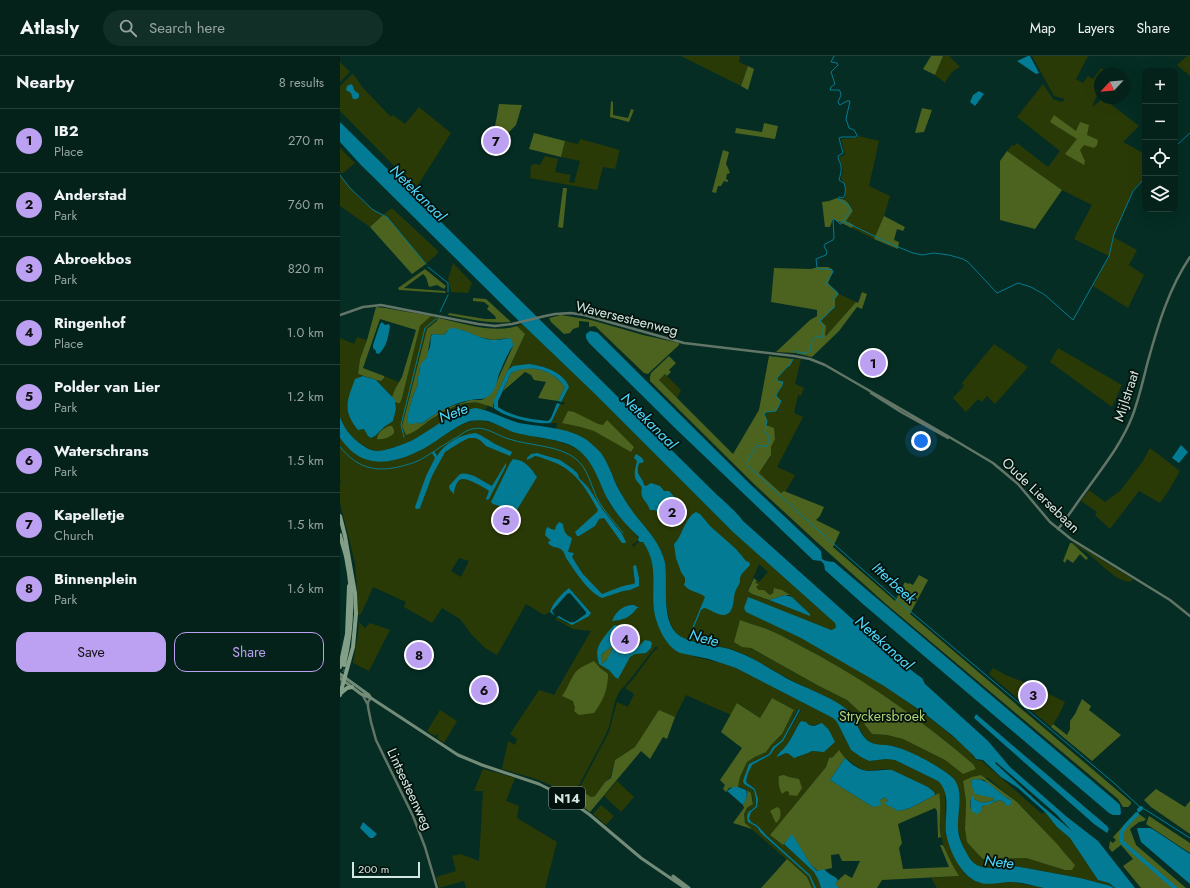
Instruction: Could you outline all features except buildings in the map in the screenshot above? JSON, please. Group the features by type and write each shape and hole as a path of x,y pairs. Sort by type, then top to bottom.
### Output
{"highway":[{"path":"340,516 345,536 352,597 348,648 342,664"},
{"path":"340,535 355,593 356,614 353,647 341,694"},
{"path":"341,694 347,688 352,687"}],"main road":[{"name":"Mijlstraat","path":"1058,529 1114,451 1125,432 1138,399 1148,361 1172,289 1190,257"},
{"name":"Waversesteenweg","path":"340,315 363,307 381,305 489,325 512,324 560,314 577,314 684,343 794,356"},
{"name":"Oude Liersebaan","path":"794,356 821,363 863,387 901,412 937,433 957,442 992,463 1018,484 1043,514 1058,529 1079,545 1170,600 1190,616"},
{"name":"N14","path":"340,674 361,694 371,698"},
{"name":"N14","path":"340,678 345,679 371,698 458,755 482,766 539,784 565,797 581,807 632,851 685,888"},
{"path":"361,694 368,705"},
{"path":"368,705 371,698"},
{"name":"Lintsesteenweg","path":"368,705 371,725 376,740 413,816 425,847 437,888"},
{"name":"N14","path":"650,864 673,876 689,888"}],"green space":[{"path":"681,56 740,56 739,62 748,66 741,86"},
{"path":"931,56 943,56 935,75 923,69"},
{"path":"943,56 949,56 960,67 951,74 945,83 935,75"},
{"path":"1032,56 1088,56 1076,79 1083,83 1088,76 1093,79 1094,78 1094,102 1092,107 1096,104 1111,104 1139,126 1123,142 1142,152 1142,181 1133,190 1113,237 1137,250 1129,265 1144,275 1128,308 1093,286 1109,256 1074,239 1092,205 1062,190 1007,151 1012,145 1014,146 1017,143 1048,167 1060,151 1017,117 1043,84 1053,99 1062,102 1065,99 1054,96"},
{"path":"1187,56 1190,56 1190,76 1177,65"},
{"path":"340,62 350,72 340,82"},
{"path":"748,66 754,69 748,90 741,86"},
{"path":"352,74 363,88 391,117 393,115 405,124 419,107 451,133 416,188 340,111 340,86"},
{"path":"611,101 613,102 613,115 628,118 631,109 634,110 629,122 610,117"},
{"path":"499,104 522,105 516,125 498,140 492,139"},
{"path":"922,108 932,110 924,132 915,133"},
{"path":"1054,115 1076,131 1080,122 1089,125 1087,135 1098,140 1097,145 1094,148 1084,145 1080,150 1085,161 1084,165 1065,154 1077,139 1050,122"},
{"path":"764,123 778,126 775,139 735,133 736,128 762,132"},
{"path":"534,133 565,141 561,157 529,149"},
{"path":"858,136 879,141 869,186 890,196 884,216 874,239 852,228 854,225 846,221 853,211 849,202 844,199 846,188 841,178 843,169 839,157 845,155 841,139 857,138"},
{"path":"580,139 620,150 615,169 603,167 597,190 530,178 531,165 540,165 545,156 558,159 555,172 571,175 569,182 574,183 580,161 561,157 565,141 578,144"},
{"path":"340,148 355,163 342,174 340,172"},
{"path":"723,150 729,152 726,164 730,173 727,174 726,179 728,182 724,181 721,186 718,186 716,193 712,192"},
{"path":"1007,151 1062,190 1035,229 1000,220 1000,161"},
{"path":"340,175 365,203 376,212 383,215 370,227 340,206"},
{"path":"563,188 567,188 563,228 558,227"},
{"path":"837,198 847,202 853,211 846,221 854,225 852,228 833,219 830,227 825,227 822,202"},
{"path":"392,208 437,250 438,253 426,264 387,217 383,215"},
{"path":"383,215 387,217 426,264 412,274 370,227"},
{"path":"884,216 905,227 903,231 897,229 894,240 899,242 898,249 874,239"},
{"path":"453,263 472,283 468,293 451,292 448,279"},
{"path":"828,267 832,269 833,271 828,283 839,294 835,299 835,307 821,321 826,326 826,336 856,302 858,303 862,292 867,294 862,309 857,307 839,331 812,357 795,353 776,352 810,320 817,316 817,310 771,302 774,268 811,269"},
{"path":"425,269 446,286 444,289 437,285 429,287 426,277 423,274 404,288 445,291 446,293 399,290 398,288"},
{"path":"839,294 856,302 826,336 825,326 821,321 835,308 835,299"},
{"path":"473,298 486,299 511,322 487,322 448,315 449,313 485,319 496,319 495,316 487,309 489,306 484,302 473,301"},
{"path":"376,307 431,316 420,326 400,403 395,402 392,397 402,377 416,330 380,319 363,368 384,376 384,378 381,381 358,374 360,359"},
{"path":"561,315 591,320 643,335 679,343 679,345 648,374 644,373 595,326 589,327 589,322 579,321 579,327 573,329 570,333 564,334 551,322 549,318"},
{"path":"431,316 438,318 437,321 427,329 402,425 403,428 411,433 447,410 467,403 488,405 485,410 468,410 450,417 419,437 405,444 381,451 371,450 353,438 340,419 340,338 354,344 357,337 367,340 360,359 358,374 363,376 357,383 350,396 348,409 349,415 358,430 364,429 367,434 373,438 383,427 393,421 396,409 395,402 397,403 402,398 420,326"},
{"path":"438,318 467,325 498,329 517,326 525,334 496,396 493,406 494,408 479,403 465,403 458,405 438,415 420,428 406,435 402,426 427,329 437,321","holes":["462,330 479,337 493,340 509,338 513,346 490,394 482,400 471,400 443,409 421,424 413,423 407,419 418,384 417,379 420,367 427,357 431,335 444,335 447,331"]},
{"path":"522,324 595,394 733,532 835,623 836,627 831,630 746,612 799,636 850,664 922,712 962,744 976,760 982,761 1042,814 1045,812 1057,827 1070,838 1098,880 1109,883 1111,886 1080,878 1020,867 987,868 973,862 966,854 961,842 952,777 935,765 895,746 877,745 870,742 834,701 787,678 746,655 731,649 689,640 676,634 670,623 667,608 665,591 666,571 659,547 628,505 620,492 609,467 595,448 586,440 556,429 557,423 550,423 560,404 564,405 565,402 561,402 568,389 566,383 562,377 556,373 537,365 521,365 508,370 525,334 517,326","holes":["759,564 768,572 759,582 757,581 755,583 758,585 756,587 759,590 765,591 770,595 774,593 774,588 779,590 794,599 810,614 805,614 752,594 748,590","740,620 782,636 859,679 936,734 973,764 976,769 963,774 945,760 903,739 887,735 872,734 865,725 861,713 847,700 750,648","988,778 1017,802 1075,865 1065,870 1026,858 983,859 967,841 965,829 966,801 963,781"]},
{"path":"994,344 1028,367 995,404 987,396 982,402 978,399 966,412 953,398 964,386 962,383"},
{"path":"1058,348 1122,385 1112,407 1050,362"},
{"path":"669,356 676,363 669,370 671,372 667,376 665,374 659,380 733,454 759,410 769,356 793,359 790,365 777,378 778,381 783,382 776,396 781,401 776,411 766,412 764,414 767,421 766,425 774,428 775,439 771,447 771,455 759,473 781,493 784,491 824,507 820,516 816,520 840,532 833,547 895,601 905,582 913,585 919,575 928,580 910,614 1131,802 1131,804 1128,807 1123,807 1118,799 886,604 755,485 650,381 651,373"},
{"path":"793,359 801,359 795,384 804,388 801,396 798,395 794,413 803,417 777,467 795,475 786,491 781,493 759,473 771,456 771,447 775,439 764,414 771,411 780,400 776,396 783,382 777,381 777,378"},
{"path":"522,368 541,370 557,378 565,387 558,401 538,398 546,382 534,380 531,375 525,372 503,391 511,373"},
{"path":"665,374 681,390 677,398 659,380"},
{"path":"384,376 399,382 392,397 376,380 381,381"},
{"path":"568,411 574,412 598,424 603,425 607,420 634,447 631,452 594,431 562,423"},
{"path":"478,420 489,422 521,434 553,440 571,446 579,451 586,457 596,472 611,506 639,538 639,540 632,545 631,544 633,547 640,541 643,542 650,553 654,572 654,608 657,623 692,656 736,668 833,718 837,722 851,750 861,757 869,761 886,759 895,760 938,781 945,791 946,835 964,873 970,878 980,883 1012,882 1045,888 937,888 931,878 958,876 945,850 941,836 938,793 935,795 928,787 885,769 868,771 861,769 837,753 833,757 829,758 826,767 770,835 783,845 784,844 814,872 821,888 816,888 810,875 758,826 751,822 749,817 751,812 757,807 755,789 746,781 751,766 770,755 780,744 801,710 798,709 782,740 773,747 769,754 751,763 748,767 744,778 744,784 754,790 756,799 756,806 751,809 747,815 750,823 757,827 769,841 809,876 814,888 812,888 807,877 748,826 744,819 746,810 752,805 753,801 751,793 738,787 740,777 747,762 759,755 779,738 794,711 772,698 760,718 738,703 731,715 686,695 675,717 659,711 635,747 615,760 610,778 605,782 595,796 591,797 579,789 609,732 617,702 628,707 634,694 625,688 658,648 656,646 619,692 615,701 609,727 572,798 557,788 536,779 502,769 508,741 515,745 517,739 510,734 539,690 554,695 591,631 573,629 555,619 557,617 571,624 590,615 590,612 569,588 558,599 550,612 544,615 526,604 497,655 485,648 472,635 460,619 442,608 432,623 404,607 406,602 373,587 361,614 358,615 355,563 340,503 340,482 342,482 340,480 340,438 350,450 362,457 384,461 407,456 428,446 456,428","holes":["459,558 469,561 461,577 451,571","801,721 811,725 818,724 829,730 831,735 818,752 812,751 798,757 786,753 779,757 778,754 788,743","784,775 799,779 789,792 786,791"]},
{"path":"389,426 392,426 394,433 386,438 377,439 378,434"},
{"path":"1150,448 1180,471 1160,503 1139,491 1110,529 1095,515 1097,512 1081,501 1089,490 1105,502 1120,491 1143,461"},
{"path":"1070,543 1072,543 1088,558 1086,560 1080,554 1073,563 1067,559 1065,563 1063,561"},
{"path":"1072,543 1133,579 1131,582 1119,578"},
{"path":"754,578 757,581 755,583 759,584 756,587 759,590 764,590 770,595 773,593 774,588 782,590 790,595 769,600 752,594 748,591"},
{"name":"Stryckersbroek","path":"740,620 782,636 859,679 936,734 973,764 976,769 963,774 945,760 903,739 887,735 872,734 865,725 861,713 847,700 751,648 742,647 734,642"},
{"path":"359,622 365,628 370,623 390,630 369,671 353,663"},
{"path":"409,645 415,649 417,645 431,652 425,661 430,664 428,666 424,663 422,666 407,657 413,650 408,646"},
{"path":"613,647 611,654 602,664 601,660 604,651"},
{"path":"594,661 608,674 606,690 594,713 579,715 574,711 575,708 573,701 562,696 577,671"},
{"path":"993,668 1065,702 1058,717 1051,727 989,674"},
{"path":"480,683 492,689 486,697 476,690"},
{"path":"772,698 794,710 782,734 766,752 747,762 740,777 738,787 729,788 726,792 723,789 725,785 720,780 742,748 721,732 737,703 760,718"},
{"path":"1082,699 1091,706 1089,710 1121,735 1092,761 1051,727 1053,724 1067,735 1070,729 1070,721"},
{"path":"440,710 457,721 444,743 437,738 437,734 435,736 427,731"},
{"path":"659,710 675,717 667,739 663,737 650,759 641,751 590,812 573,799 579,789 591,797 595,796 605,782 611,778 615,760 635,747"},
{"path":"839,750 845,758 830,780 873,807 885,797 888,801 885,803 898,811 910,808 939,793 941,837 938,838 937,811 935,808 898,824 902,843 899,848 903,869 949,867 940,845 943,845 959,876 882,880 877,888 839,888 834,884 845,874 852,878 860,861 842,861 839,854 831,855 832,868 818,871 811,865 792,835 783,845 770,835 826,767 829,758 833,757"},
{"path":"483,769 515,778 506,801 519,806 517,818 557,842 545,888 466,888 464,881 439,888 436,877 456,871 452,856 460,854 479,861 483,791 474,791"},
{"path":"784,775 799,779 802,788 797,796 789,795 789,792 786,791 782,794 779,785 779,776"},
{"path":"981,775 1017,802 1075,865 1072,870 1065,870 1026,858 983,859 967,842 965,829 966,801 963,781","holes":["975,779 984,780 1011,800 1005,803 1000,800 971,811 970,801 974,796 974,799 981,802 994,800 994,798 987,795 978,795 971,784 972,780"]},
{"path":"617,781 634,797 621,812 604,796"},
{"path":"1156,789 1185,807 1190,801 1190,834 1151,807 1144,800"},
{"path":"747,790 751,793 753,804 747,808 744,814 745,823 752,829 733,823 744,808 743,805 747,796"},
{"path":"601,805 614,816 606,825 593,814"},
{"path":"777,807 780,809 780,818 776,823 770,811"},
{"path":"1136,812 1146,819 1130,829 1136,845 1186,888 1141,888 1123,866 1133,859 1121,845 1112,852 1109,848 1110,841 1113,843 1116,840 1113,837"},
{"path":"1149,816 1190,843 1190,853 1146,824"},
{"path":"787,859 807,877 812,888 761,888"}],"water":[{"path":"1030,56 1039,73 1036,74 1017,61"},
{"path":"351,84 354,90 359,94 357,99 353,99 351,93 346,90 347,86"},
{"path":"979,91 984,94 975,106 970,102 973,95"},
{"path":"340,122 743,521 888,651 922,678 925,684 988,741 1010,767 1067,817 1098,841 1135,888 1115,888 1109,883 1098,880 1070,838 1057,827 1045,812 1018,788 1001,777 983,760 976,759 953,736 924,713 884,686 801,638 746,612 744,608 748,597 831,630 836,627 835,623 733,532 595,394 361,165 340,142","holes":["996,762 1056,814 1072,831 995,763"]},
{"path":"382,322 385,325 389,324 390,327 386,344 379,354 376,353 373,345"},
{"path":"450,328 456,328 487,339 495,340 509,338 512,341 513,346 491,394 484,398 464,401 451,406 438,412 421,424 409,424 407,419 408,414 418,384 417,379 420,367 427,357 430,347 431,336 433,334 444,335"},
{"path":"590,331 598,333 749,483 818,548 821,551 822,559 834,562 1117,802 1120,805 1120,815 1113,815 1109,813 864,605 825,570 824,564 821,561 813,560 677,430 589,343 586,338 586,334"},
{"path":"528,364 552,370 562,377 569,387 561,402 558,401 565,387 560,381 548,372 526,369 511,373 498,401 498,407 516,415 548,421 551,418 557,403 560,404 550,423 537,423 520,420 494,408 494,400 508,370 513,366"},
{"path":"363,376 376,380 395,400 396,409 393,421 371,438 364,429 358,430 348,411 348,400 355,379"},
{"path":"475,408 519,423 571,432 587,440 593,445 604,457 619,490 636,516 654,538 663,556 666,571 666,600 668,618 676,633 693,641 729,649 742,654 790,680 829,698 841,705 850,713 863,736 870,742 892,746 915,754 946,772 956,782 958,788 960,801 958,822 959,837 974,863 987,868 1020,867 1080,878 1114,888 1044,888 1015,882 985,884 972,879 961,868 950,847 946,833 945,792 938,781 895,760 886,759 869,761 861,757 851,750 837,722 833,718 736,668 709,659 680,653 672,648 663,636 655,617 653,601 653,567 648,550 643,542 638,540 639,537 614,509 607,498 592,465 583,454 571,445 555,440 513,432 491,422 481,420 470,421 457,427 428,446 408,456 377,462 366,460 357,455 340,438 340,417 347,431 364,447 377,451 392,448 409,442 452,416"},
{"path":"476,433 512,452 510,456 486,446 480,440 475,438 469,438 461,442 445,452 432,476 420,508 416,509 415,507 426,476 435,458 432,453 434,451 437,456 444,447 459,437"},
{"path":"1181,445 1188,452 1179,463 1172,458"},
{"path":"537,453 560,460 578,474 579,478 588,487 603,510 622,534 626,542 625,543 622,543 604,518 599,519 595,526 577,536 575,532 598,510 584,487 565,468 537,456 527,460 531,454"},
{"path":"636,454 644,461 639,463 638,473 644,485 646,486 651,483 660,486 664,491 669,491 678,501 682,503 684,509 687,510 679,521 667,512 664,515 659,514 655,510 650,510 642,497 642,487 635,477 637,461 634,458"},
{"path":"513,459 521,461 527,465 537,477 515,513 491,502"},
{"path":"506,463 506,466 489,499 486,500 489,491 484,487 466,479 460,479 458,481 454,494 450,490 449,486 459,475 462,474 471,475 492,486"},
{"path":"696,512 700,514 710,526 736,549 746,561 749,562 750,565 740,578 740,583 736,589 731,611 725,615 722,615 704,608 701,610 692,632 691,631 705,597 684,585 685,578 676,558 674,544 689,518"},
{"path":"559,522 563,524 566,534 572,538 568,552 574,553 572,557 582,573 602,594 635,583 633,566 636,565 639,586 602,598 592,591 578,575 562,550 548,543 551,541 545,535 546,529 548,527 555,530"},
{"path":"569,588 591,613 589,616 572,625 557,617 559,616 573,622 586,614 586,612 570,593 567,594 552,611 555,616 550,612 558,599"},
{"path":"785,595 792,597 810,614 810,616 769,600"},
{"path":"634,605 639,608 637,608 629,616 612,621 620,609 626,606"},
{"path":"613,626 618,626 619,633 617,636 614,635 610,642 627,651 630,652 645,640 652,643 651,648 646,653 635,654 630,657 618,679 609,670 599,664 597,656 599,646 605,635","holes":["613,647 608,658 602,664 601,657 603,653"]},
{"path":"799,709 800,710 783,741 770,755 752,765 748,773 746,781 755,789 758,799 757,807 751,812 749,818 751,822 758,826 810,875 816,888 814,888 809,876 761,833 757,827 748,822 747,816 756,806 756,799 754,790 744,784 743,781 749,764 769,754 773,747 782,740"},
{"path":"976,714 1107,826 1109,829 1107,833 1094,824 974,718"},
{"path":"801,721 814,726 822,723 829,730 835,742 824,752 812,751 794,758 787,753 777,757 790,741"},
{"path":"845,758 855,766 868,771 892,770 928,787 934,792 935,795 910,808 898,811 884,803 888,801 885,797 880,800 881,805 873,807 830,780"},
{"path":"975,779 990,784 1002,795 1011,800 1012,803 1008,806 1000,800 989,805 984,805 981,808 981,811 977,814 971,811 971,801 973,795 974,799 977,801 986,802 994,800 994,798 975,794 971,784 972,780"},
{"path":"733,787 746,790 747,794 743,805 727,791"},
{"path":"363,822 377,834 373,838 370,838 360,828"},
{"path":"1138,828 1150,828 1154,830 1190,854 1190,884 1141,842"},
{"path":"792,834 811,865 817,871 824,869 836,878 838,880 835,884 839,888 821,888 814,872 784,844"}],"waterway":[{"name":"Itterbeek","path":"794,352 796,351 803,353 810,351 811,343 815,337 822,338 823,336 824,327 820,320 834,308 833,298 837,295 837,292 826,283 833,272 832,270 818,269 816,259 826,255 827,252 824,246 834,238 833,219 841,224 850,211 850,207 838,199 839,197 843,198 845,195 844,183 839,180 841,164 838,156 843,153 839,138 856,137 857,135 854,130 849,128 846,119 850,101 840,105 838,102 841,95 840,91 830,90 835,84 831,72 838,65 837,63 831,62 834,56"},
{"path":"1178,144 1190,133"},
{"path":"340,175 349,187 373,210 387,217 426,264"},
{"path":"843,221 913,253 922,255 934,253 963,259 968,262 997,293 1018,283 1031,287 1045,295 1073,320 1109,256 1114,234 1133,191 1142,181"},
{"path":"428,267 448,283 448,292"},
{"path":"440,312 448,295"},
{"path":"404,437 401,425 425,328 437,318"},
{"name":"Itterbeek","path":"793,359 790,365 777,378 777,381 783,382 776,396 781,401 776,411 766,412 764,414 767,421 765,431 769,437 769,442 766,447 759,445 757,446 748,460 748,466 897,600 1114,783 1141,808 1190,838"},
{"path":"340,447 354,461 370,468 378,469 387,469 416,462 470,429 475,428 481,428 517,441 553,448 569,454 580,463 587,473 599,502 623,533"},
{"path":"1137,814 1123,830 1121,834 1122,842 1175,888"}],"tunnel":[{"path":"340,684 346,666"}],"place":[{"name":"Kapelletje","path":"496,141"},
{"name":"IB2","path":"873,363"},
{"name":"Anderstad","path":"672,512"},
{"name":"Polder van Lier","path":"506,520"},
{"name":"Ringenhof","path":"625,639"},
{"name":"Binnenplein","path":"419,655"},
{"name":"Waterschrans","path":"484,690"},
{"name":"Abroekbos","path":"1033,695"}],"water label":[{"name":"Netekanaal","path":"418,193"},
{"name":"Nete","path":"453,413"},
{"name":"Netekanaal","path":"649,421"},
{"name":"Nete","path":"704,638"},
{"name":"Netekanaal","path":"884,643"},
{"name":"Nete","path":"999,862"}]}
